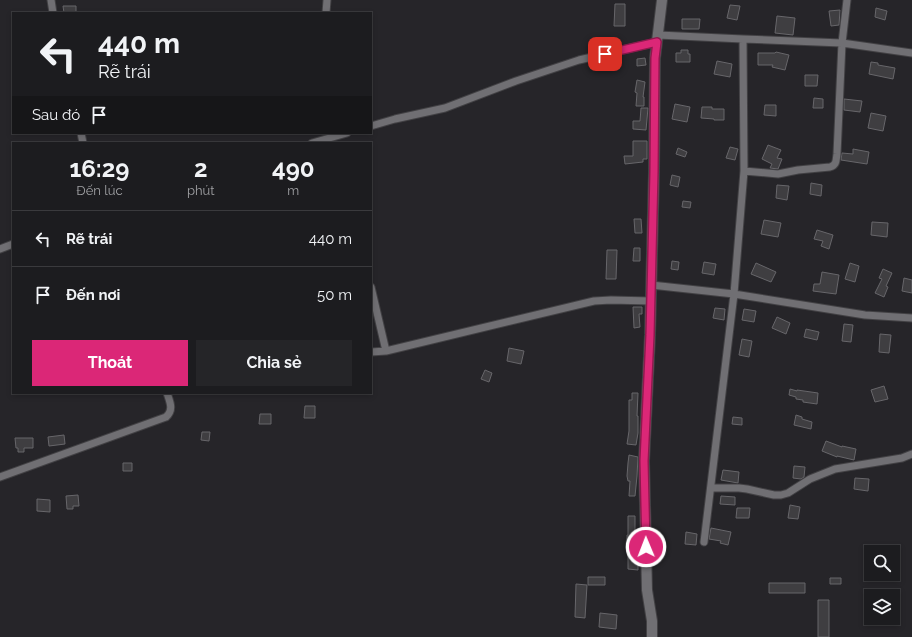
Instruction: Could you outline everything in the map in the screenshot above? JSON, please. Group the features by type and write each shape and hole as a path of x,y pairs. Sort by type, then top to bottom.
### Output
{"main road":[{"path":"652,637 652,621 647,590 644,461 651,301 655,58 662,0"}],"street":[{"path":"51,0 53,12"},
{"path":"326,12 327,0"},
{"path":"744,171 778,174 798,170 830,167 835,164 837,154 842,43 847,0"},
{"path":"372,126 445,108 516,81 579,60 658,38 743,39 842,43 912,53"},
{"path":"704,542 734,294 744,171 743,39"},
{"path":"316,142 336,137"},
{"path":"0,249 12,244"},
{"path":"651,285 734,294 866,314 912,318"},
{"path":"372,291 386,351"},
{"path":"372,352 386,351 587,302 612,300 651,301"},
{"path":"0,477 166,417 171,410 167,394"},
{"path":"710,488 743,488 774,495 781,495 788,493 810,479 835,469 902,458 912,454"}],"building":[{"path":"615,4 625,4 625,26 614,26"},
{"path":"730,5 740,6 737,20 727,18"},
{"path":"63,6 76,6 76,12 64,12"},
{"path":"876,8 887,11 885,20 875,17"},
{"path":"840,10 839,25 831,26 829,11"},
{"path":"777,16 795,18 793,35 775,33"},
{"path":"682,19 700,19 699,29 682,29"},
{"path":"681,50 688,50 688,54 690,54 690,62 676,62 676,53 681,53"},
{"path":"776,52 789,55 785,70 772,67 773,65 758,65 758,53"},
{"path":"645,58 646,65 637,66 637,59"},
{"path":"717,61 732,64 730,77 714,74"},
{"path":"871,62 878,63 878,65 895,68 893,79 869,74"},
{"path":"805,75 818,75 817,86 805,86"},
{"path":"637,80 645,82 643,97 644,106 636,106 637,93 635,92"},
{"path":"814,98 823,99 823,108 813,108"},
{"path":"844,99 862,101 860,112 844,110"},
{"path":"675,104 690,107 687,122 672,119"},
{"path":"765,105 776,105 776,116 764,115"},
{"path":"702,107 724,109 724,120 701,118"},
{"path":"641,108 648,108 646,130 633,129 633,121 640,121"},
{"path":"871,113 886,116 883,131 868,128"},
{"path":"633,141 647,141 647,159 643,159 643,162 625,164 624,156 633,156"},
{"path":"768,145 781,150 777,158 782,159 778,169 770,168 772,164 762,159"},
{"path":"730,147 738,149 735,160 726,158"},
{"path":"678,148 687,152 685,157 676,154"},
{"path":"853,149 869,152 867,164 841,160 842,153 853,154"},
{"path":"672,175 680,177 678,187 670,185"},
{"path":"811,183 822,185 821,196 810,194"},
{"path":"777,185 789,186 787,200 776,198"},
{"path":"683,201 691,202 690,208 682,207"},
{"path":"634,219 641,219 642,233 635,233"},
{"path":"764,220 781,223 778,237 761,234"},
{"path":"872,222 888,223 887,237 871,235"},
{"path":"817,230 833,235 829,249 821,246 823,241 814,239"},
{"path":"634,248 640,248 640,261 633,261"},
{"path":"607,250 617,250 616,279 606,279"},
{"path":"672,261 679,262 678,270 671,269"},
{"path":"704,262 716,264 714,275 702,273"},
{"path":"756,263 776,272 771,282 751,274"},
{"path":"850,263 859,266 855,282 845,279"},
{"path":"883,269 892,273 886,286 888,287 884,297 875,293 882,279 879,278"},
{"path":"822,272 839,275 836,294 813,291 814,284 820,284"},
{"path":"904,278 912,280 912,293 902,291"},
{"path":"633,307 642,307 642,314 639,314 640,327 634,328"},
{"path":"715,308 725,309 724,320 713,318"},
{"path":"744,309 756,311 754,322 742,320"},
{"path":"777,317 790,323 786,334 772,328"},
{"path":"844,324 853,325 851,342 842,341"},
{"path":"806,329 819,332 817,340 804,337"},
{"path":"880,334 891,335 889,353 879,352"},
{"path":"742,339 752,341 749,357 739,355"},
{"path":"509,348 524,351 521,364 507,361"},
{"path":"485,370 492,373 489,382 481,379"},
{"path":"884,386 888,399 875,402 871,390"},
{"path":"790,389 818,393 817,404 803,402 803,400 796,399 796,397 789,395"},
{"path":"632,393 638,393 638,433 636,445 627,444 629,431 629,400 632,400"},
{"path":"305,406 315,406 315,418 304,418"},
{"path":"260,414 271,414 271,424 259,424"},
{"path":"796,415 802,417 802,419 812,422 811,429 794,425"},
{"path":"733,417 742,418 742,425 732,424"},
{"path":"202,432 210,432 209,441 201,440"},
{"path":"64,435 65,444 49,446 48,437"},
{"path":"15,438 33,438 33,448 24,448 24,452 18,452"},
{"path":"826,441 842,447 856,449 854,460 837,457 822,451"},
{"path":"629,455 638,457 635,496 629,496 630,481 628,481 627,476"},
{"path":"123,463 132,463 132,471 123,471"},
{"path":"794,466 805,467 804,477 801,479 793,478"},
{"path":"723,470 739,472 738,483 721,480"},
{"path":"855,478 869,479 868,491 854,489"},
{"path":"78,495 79,506 73,506 73,509 67,509 66,496"},
{"path":"721,496 735,497 735,505 720,504"},
{"path":"37,499 50,500 50,512 37,511"},
{"path":"790,505 800,507 798,519 788,518"},
{"path":"737,508 750,508 749,518 736,518"},
{"path":"628,516 635,516 635,535 637,535 638,548 638,570 628,569"},
{"path":"711,528 731,532 728,545 720,543 721,541 709,539"},
{"path":"686,532 697,534 696,545 685,544"},
{"path":"588,577 605,577 605,585 588,585"},
{"path":"830,578 841,578 841,584 830,584"},
{"path":"769,583 805,583 805,593 769,593"},
{"path":"576,584 587,585 585,618 575,617"},
{"path":"818,600 829,600 829,637 818,637"},
{"path":"600,613 617,615 616,629 599,627"}],"route":[{"path":"605,54 657,42 655,58 650,335 644,461 646,547"}]}
